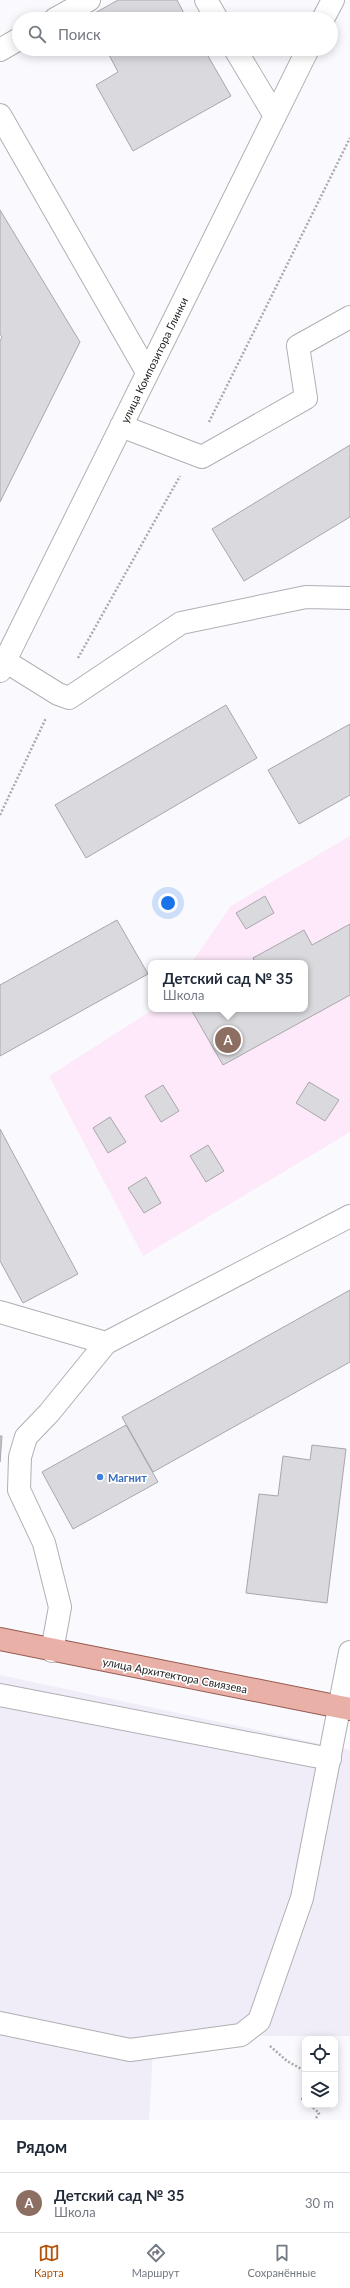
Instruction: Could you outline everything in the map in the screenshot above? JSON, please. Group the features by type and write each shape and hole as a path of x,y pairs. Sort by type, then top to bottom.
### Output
{"main road":[{"name":"улица Архитектора Свиязева","path":"0,1639 52,1651 345,1708"}],"street":[{"path":"68,12 89,0"},
{"path":"206,0 214,12"},
{"path":"326,12 332,0"},
{"path":"0,50 12,43"},
{"path":"239,56 275,116"},
{"name":"улица Композитора Глинки","path":"2,666 305,56"},
{"path":"0,115 147,372"},
{"path":"121,426 202,457 306,398 298,346 350,318"},
{"path":"2,666 69,698 181,623 306,597 350,598"},
{"path":"52,1651 60,1607 44,1543 19,1490 20,1457 26,1437 49,1413 106,1343 350,1216"},
{"path":"0,1312 106,1343"},
{"path":"0,2023 130,2050 241,2035 259,2021 302,1898 330,1759 345,1708 350,1652"},
{"path":"0,1695 330,1759"}],"path":[{"path":"250,2029 287,2061 302,2070"},
{"path":"313,2108 319,2113 315,2120"}],"shaded area":[{"path":"350,836 350,1132 143,1256 49,1076 149,1012 308,1012 308,960 193,960 231,906"},
{"path":"0,1675 350,1750 350,2036 154,2036 149,2120 0,2120"}],"building":[{"path":"118,0 177,0 183,12 97,12"},
{"path":"110,56 208,56 231,96 133,151 96,85 118,72"},
{"path":"0,210 80,342 0,502 0,341 2,337 0,334"},
{"path":"350,445 350,517 244,581 212,529"},
{"path":"226,705 257,758 86,858 55,805"},
{"path":"350,724 350,795 299,824 268,770"},
{"path":"265,896 274,913 246,929 236,913"},
{"path":"117,920 148,974 0,1056 0,985"},
{"path":"350,924 350,995 223,1065 193,1012 308,1012 308,960 254,960 253,958 304,930 312,945"},
{"path":"309,1082 339,1100 325,1121 296,1103"},
{"path":"163,1085 179,1111 161,1122 145,1096"},
{"path":"110,1117 126,1142 108,1153 93,1128"},
{"path":"0,1129 78,1274 23,1303 0,1261"},
{"path":"208,1145 224,1171 206,1182 190,1156"},
{"path":"146,1177 161,1203 144,1213 128,1188"},
{"path":"350,1290 350,1362 153,1472 122,1417"},
{"name":"Магнит","path":"126,1425 158,1482 73,1529 42,1472"},
{"path":"0,1436 2,1436 0,1462"},
{"path":"312,1445 346,1449 327,1603 246,1593 259,1494 278,1496 283,1456 310,1460"}],"place":[{"name":"Детский сад № 35","path":"228,1040"},
{"name":"Магнит","path":"100,1477"}]}
